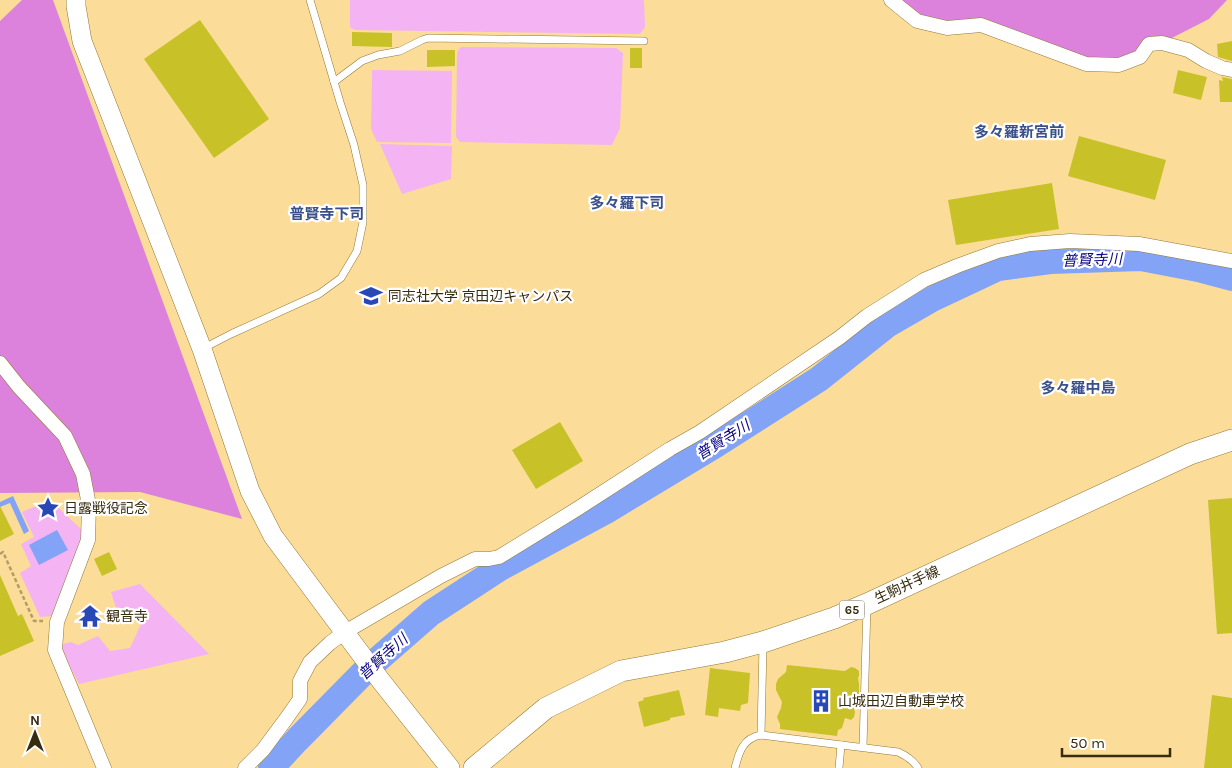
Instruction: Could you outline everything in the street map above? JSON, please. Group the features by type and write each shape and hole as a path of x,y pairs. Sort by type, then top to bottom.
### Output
{"main road":[{"name":"生駒井手線","path":"474,768 546,708 621,671 724,652 763,642 834,618 1190,454 1232,440"}],"street":[{"path":"76,0 82,41 202,349 250,491 273,536 381,681 450,768"},
{"path":"892,0 917,21 947,28 981,25 1086,64 1119,65 1140,57 1149,44 1162,43 1188,50 1206,61 1232,70"},
{"path":"245,768 263,750 300,699 300,681 310,662 330,643 348,636 441,576 475,559 499,557 577,510 670,449 700,432 839,338 867,316 924,280 998,251 1030,244 1070,241 1139,244 1232,261"},
{"path":"0,363 19,387 64,436 83,474 89,505 88,540 57,622 56,650 104,768"}],"lane":[{"path":"202,349 319,294 341,278 357,251 363,222 363,185 354,145 310,0"},
{"path":"334,82 362,61 378,55 400,51 428,38 644,41"},
{"path":"863,747 867,604"},
{"path":"761,735 763,642"},
{"path":"735,768 737,758 744,744 754,736 761,735 898,752 914,762 918,768"},
{"path":"838,768 841,745"}],"path":[{"path":"0,554 4,552 34,621 57,622"}],"shaded area":[{"path":"22,0 53,0 242,519 140,492 0,493 0,21"},
{"path":"350,0 644,0 645,27 640,34 355,30 350,27"},
{"path":"891,0 1227,0 1209,19 1162,43 1140,57 1086,64 981,25 917,21"},
{"path":"461,47 616,48 623,53 620,128 612,145 460,142 456,137 457,52"},
{"path":"372,70 452,71 451,143 377,142 371,129"},
{"path":"380,144 452,146 451,179 402,194"},
{"path":"50,500 81,529 82,536 52,616 40,617 20,573 31,566 21,544 34,537 22,512"},
{"path":"140,584 209,654 79,684 59,645 71,642 78,645 98,636 110,651 130,648 142,622 117,611 111,592"}],"water":[{"path":"13,496 29,531 24,534 10,503 0,507 0,502"},
{"path":"57,530 68,550 39,565 29,545"}],"building":[{"path":"200,20 269,119 214,158 144,59"},
{"path":"352,32 392,33 392,47 352,46"},
{"path":"1232,41 1232,61 1218,57 1217,44"},
{"path":"630,48 642,48 642,68 630,68"},
{"path":"427,50 455,50 455,66 427,67"},
{"path":"1178,70 1207,77 1201,100 1173,93"},
{"path":"1222,77 1232,79 1232,102 1220,102 1219,80 1223,81"},
{"path":"1079,136 1166,160 1155,200 1068,176"},
{"path":"1052,183 1059,229 956,245 948,200"},
{"path":"560,422 583,461 536,489 512,450"},
{"path":"1232,498 1232,633 1217,634 1208,500"},
{"path":"0,506 14,534 0,541"},
{"path":"109,552 117,569 102,576 94,559"},
{"path":"0,575 18,616 22,614 34,641 0,656"},
{"name":"山城田辺自動車学校","path":"787,665 845,671 851,667 859,671 859,703 854,709 854,717 851,720 845,718 842,728 838,730 837,736 780,729 777,717 782,702 776,690 776,684 778,679 786,672"},
{"path":"710,668 750,673 748,703 741,705 740,711 719,708 718,717 705,715"},
{"path":"679,690 685,715 644,727 638,702 644,700 643,698"},
{"path":"1212,695 1232,698 1232,768 1204,768"}],"waterway":[{"name":"普賢寺川","path":"271,768 368,668 431,613 500,568 606,511 717,444 819,379 887,325 932,299 998,268 1050,261 1141,258 1232,278"}],"place":[{"name":"同志社大学 京田辺キャンパス","path":"371,296"},
{"name":"日露戦役記念","path":"48,508"},
{"name":"観音寺","path":"90,616"},
{"name":"山城田辺自動車学校","path":"821,701"}],"district":[{"name":"多々羅新宮前","path":"1019,132"},
{"name":"多々羅下司","path":"627,203"},
{"name":"普賢寺下司","path":"327,214"},
{"name":"多々羅中島","path":"1078,388"}]}
